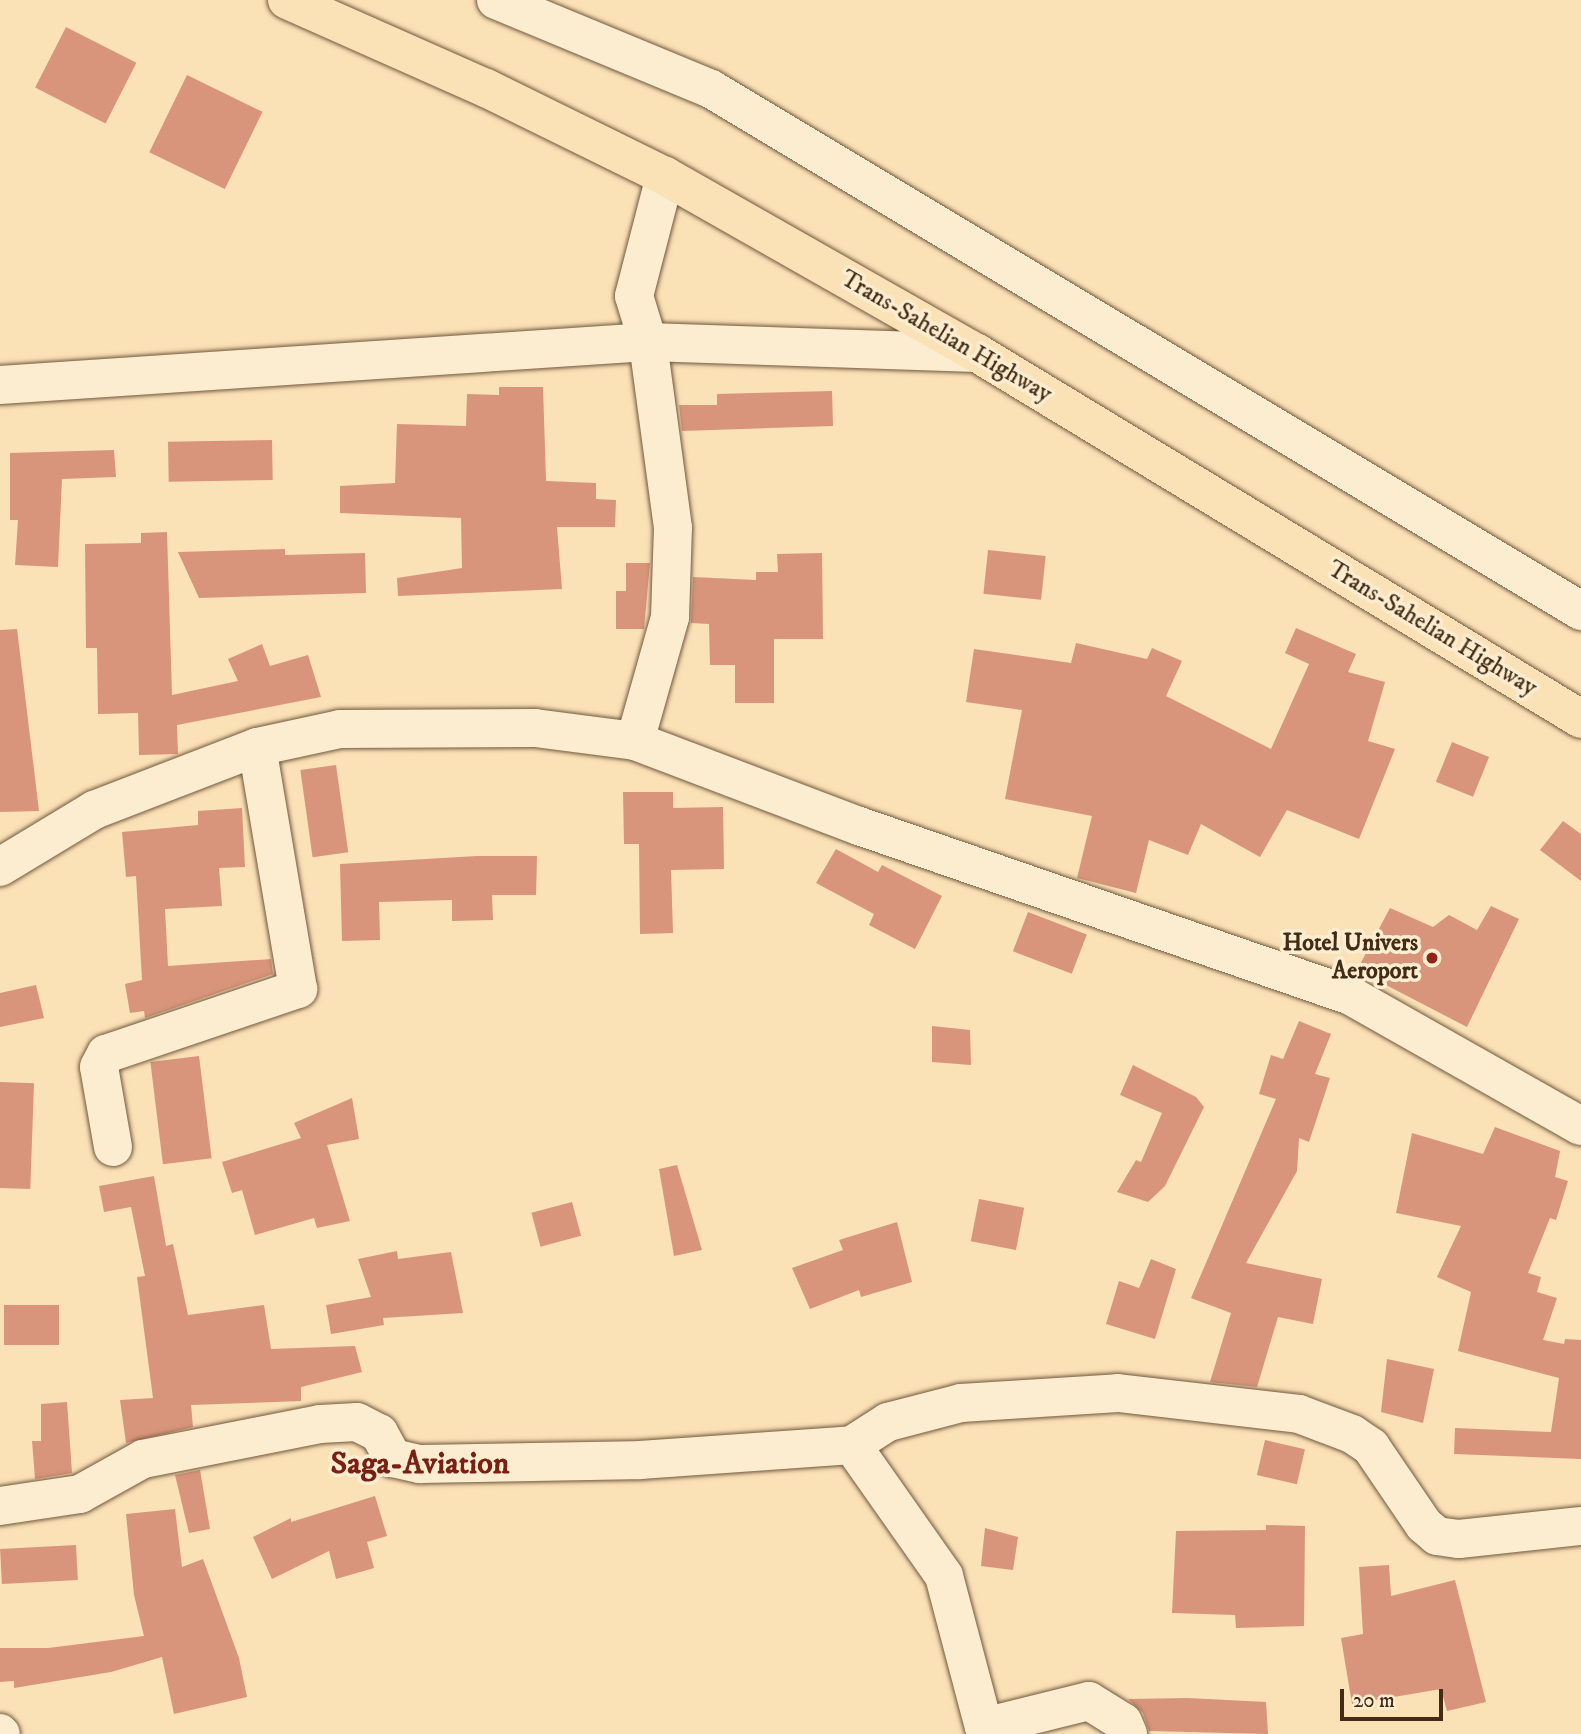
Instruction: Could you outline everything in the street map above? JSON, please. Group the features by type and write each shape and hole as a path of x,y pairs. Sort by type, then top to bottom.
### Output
{"highway":[{"name":"Trans-Sahelian Highway","path":"300,6 665,176 977,353 1581,719"}],"street":[{"path":"264,0 300,6"},
{"path":"496,0 711,89 1581,611"},
{"path":"635,741 670,617 673,568 673,528 648,342 635,285 665,176"},
{"path":"0,385 648,342 977,353"},
{"path":"0,867 94,810 257,747 340,729 535,727 635,741 859,826 1351,996 1581,1126"},
{"path":"113,1147 99,1068 106,1054 298,989 257,747"},
{"path":"0,1506 80,1494 142,1459 320,1424 357,1422 379,1433 393,1458 420,1464 640,1460 852,1445 888,1422 961,1403 1118,1393 1200,1399 1299,1414 1352,1434 1371,1447 1424,1525 1437,1536 1459,1539 1581,1526"},
{"path":"852,1445 944,1576 973,1731 1089,1701 1123,1722 1128,1734"}],"building":[{"path":"66,27 136,63 106,123 35,88"},
{"path":"187,75 262,112 225,189 149,152"},
{"path":"499,387 543,387 546,481 596,483 596,499 616,500 615,527 557,527 562,589 398,596 397,578 462,568 461,518 340,513 340,486 395,483 397,424 466,426 467,394 499,395"},
{"path":"832,391 833,426 682,431 679,405 717,405 717,394"},
{"path":"272,440 273,480 169,482 168,442"},
{"path":"114,450 116,477 62,479 58,567 15,565 18,520 10,520 10,453"},
{"path":"167,532 172,695 238,681 228,659 262,644 270,666 308,655 321,697 177,725 178,754 139,755 138,713 98,714 97,648 86,648 85,544 141,543 141,533"},
{"path":"285,549 285,555 365,553 366,593 199,598 178,552"},
{"path":"988,550 1046,556 1041,600 983,594"},
{"path":"822,553 823,639 774,639 774,703 735,703 735,665 710,665 709,624 691,623 693,577 756,580 756,572 778,572 777,554"},
{"path":"626,563 650,563 644,629 616,629 616,591 626,591"},
{"path":"1296,628 1356,654 1348,672 1385,682 1368,741 1395,749 1359,839 1287,810 1260,857 1201,824 1188,855 1149,840 1136,893 1077,878 1092,816 1005,799 1022,710 966,702 974,649 1071,663 1076,643 1147,659 1152,648 1182,661 1166,696 1271,749 1309,664 1285,653"},
{"path":"17,629 39,811 0,812 0,630"},
{"path":"1452,742 1489,757 1473,797 1436,782"},
{"path":"336,765 348,852 313,857 300,770"},
{"path":"623,792 673,792 673,808 723,807 724,869 671,870 673,933 640,934 639,844 624,844"},
{"path":"242,808 245,867 219,868 222,906 165,909 168,966 271,959 273,974 145,1018 144,1011 130,1013 125,984 142,980 136,876 126,877 122,832 198,825 198,811"},
{"path":"1563,821 1581,834 1581,881 1540,850"},
{"path":"836,849 878,872 882,865 942,896 915,949 869,925 874,914 816,883"},
{"path":"477,856 537,856 536,895 492,895 493,920 452,921 452,900 379,902 380,940 342,941 340,864"},
{"name":"Hotel Univers Aeroport","path":"1491,906 1519,919 1467,1027 1357,970 1390,908 1433,927 1449,915 1477,930"},
{"path":"1028,912 1087,935 1072,974 1013,951"},
{"path":"36,985 44,1018 0,1027 0,993"},
{"path":"1299,1021 1331,1034 1315,1074 1330,1078 1309,1142 1299,1138 1297,1171 1246,1263 1322,1279 1313,1324 1278,1317 1257,1387 1210,1382 1231,1313 1191,1298 1276,1099 1259,1094 1271,1055 1283,1059"},
{"path":"932,1026 970,1030 971,1065 932,1062"},
{"path":"199,1056 212,1158 163,1164 150,1062"},
{"path":"1133,1065 1196,1097 1204,1107 1165,1186 1148,1202 1117,1192 1136,1160 1141,1162 1162,1113 1120,1095"},
{"path":"0,1082 34,1083 30,1189 0,1188"},
{"path":"352,1098 359,1139 327,1145 350,1221 317,1228 314,1218 255,1235 242,1190 232,1193 222,1162 301,1138 294,1123"},
{"path":"1495,1127 1560,1151 1555,1177 1568,1181 1556,1220 1550,1218 1528,1273 1541,1277 1537,1292 1557,1298 1543,1340 1564,1344 1565,1339 1581,1340 1581,1459 1454,1454 1455,1428 1551,1432 1559,1378 1458,1351 1471,1292 1437,1277 1461,1226 1396,1213 1412,1133 1483,1154"},
{"path":"677,1165 702,1250 674,1256 659,1169"},
{"path":"154,1176 166,1246 173,1244 188,1315 264,1305 271,1349 355,1346 362,1372 301,1387 301,1401 191,1405 193,1427 126,1443 120,1400 153,1398 137,1277 145,1276 131,1207 104,1212 99,1186"},
{"path":"979,1199 1024,1208 1016,1250 971,1241"},
{"path":"572,1202 581,1236 540,1247 531,1213"},
{"path":"897,1222 912,1282 861,1297 859,1290 810,1309 792,1268 843,1250 839,1240"},
{"path":"397,1251 398,1259 451,1252 463,1313 383,1318 384,1325 331,1334 326,1305 371,1297 358,1259"},
{"path":"1151,1259 1176,1269 1155,1339 1106,1324 1119,1281 1139,1288"},
{"path":"4,1305 59,1305 59,1345 4,1345"},
{"path":"1387,1359 1434,1369 1423,1423 1381,1412"},
{"path":"67,1402 72,1473 35,1479 32,1441 41,1441 41,1404"},
{"path":"1265,1440 1305,1449 1297,1484 1257,1475"},
{"path":"200,1470 210,1529 189,1533 175,1475"},
{"path":"375,1496 387,1536 367,1542 374,1568 336,1579 329,1551 272,1579 253,1537 291,1518 291,1522"},
{"path":"175,1509 182,1567 203,1559 239,1658 247,1697 174,1714 162,1657 111,1672 14,1688 14,1681 0,1682 0,1648 48,1648 144,1636 134,1595 126,1514"},
{"path":"1266,1525 1305,1526 1304,1626 1236,1628 1235,1615 1172,1613 1176,1531 1266,1530"},
{"path":"985,1528 1018,1537 1013,1570 981,1566"},
{"path":"76,1545 78,1580 2,1584 0,1549"},
{"path":"1389,1565 1391,1596 1455,1580 1486,1702 1447,1711 1441,1689 1352,1704 1341,1638 1363,1634 1359,1567"},
{"path":"1188,1698 1266,1702 1268,1734 1149,1731 1143,1713 1128,1699"}],"place":[{"name":"Hotel Univers Aeroport","path":"1432,958"}],"district":[{"name":"Saga-Aviation","path":"420,1464"}]}
